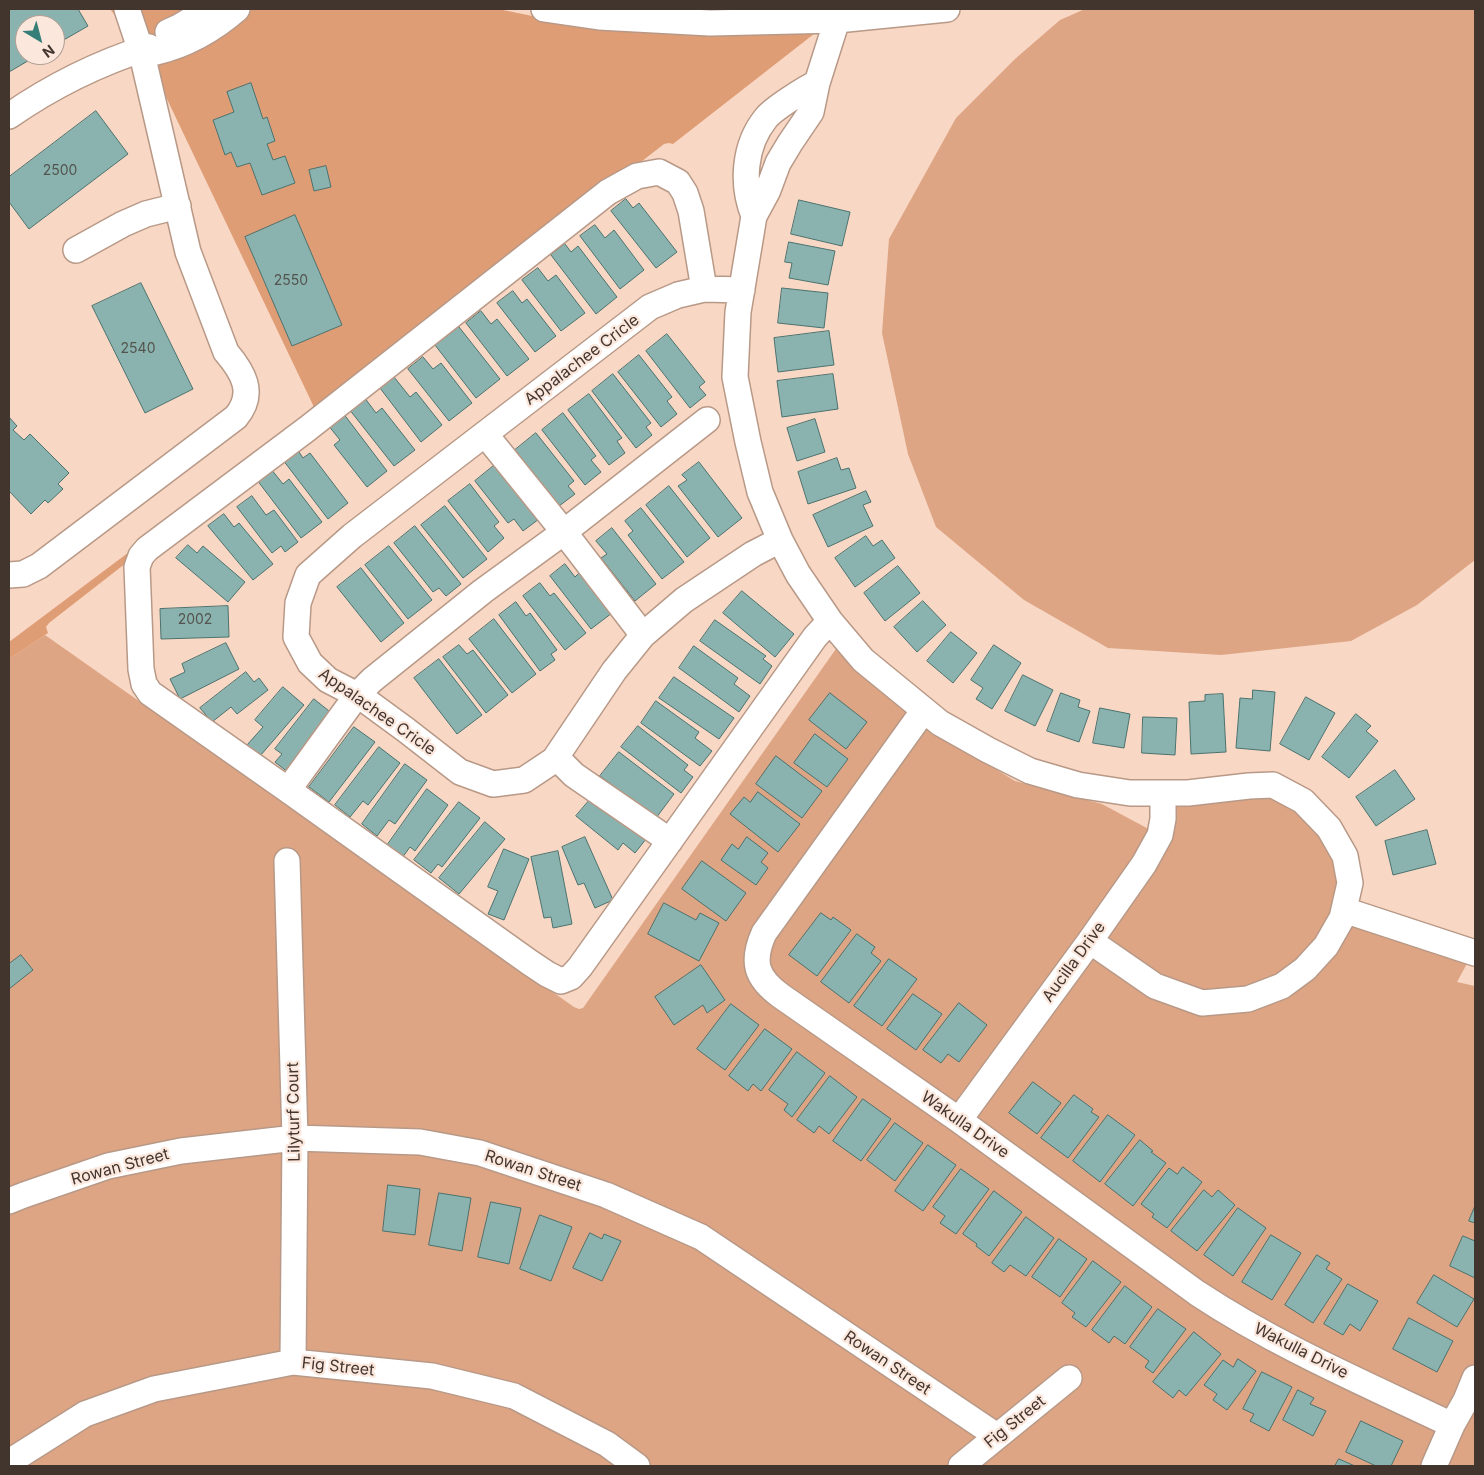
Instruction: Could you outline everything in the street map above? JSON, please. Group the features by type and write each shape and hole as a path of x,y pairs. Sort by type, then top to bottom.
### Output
{"street":[{"path":"9,575 23,574 39,566 236,416 242,409 246,397 246,386 243,376 226,352 188,252 145,48 127,9"},
{"path":"9,116 33,99 97,66 145,48 150,39 179,27 209,9"},
{"path":"145,48 156,52 174,48 212,28 237,9"},
{"path":"544,9 599,17 710,22 837,20 947,9"},
{"path":"837,20 817,83 811,112 776,168 768,190 754,216 738,312 735,377 760,492 780,540 798,574 830,621 863,660 940,723 988,750 1030,771 1078,785 1130,793 1188,793 1273,785 1303,801 1329,828 1345,856 1350,884 1342,918 1326,946 1305,969 1282,986 1248,1000 1202,1003 1155,986 1090,941"},
{"path":"754,216 748,202 746,173 751,142 766,117 807,87 817,83"},
{"path":"748,159 776,168"},
{"path":"704,289 690,211 685,193 678,182 659,172 637,176 608,192 307,429 147,549 141,556 137,567 141,669 144,684 150,693 529,962 561,981 571,977 580,967 815,636 830,621"},
{"path":"76,250 123,224 146,214 178,206"},
{"name":"Appalachee Cricle","path":"742,290 704,289 678,296 650,307 352,536 308,575 298,603 296,637 310,663 328,680 357,695 460,772 493,784 524,780 554,760 614,671 643,635 684,600 752,554 780,540"},
{"path":"288,790 357,695 372,680 483,591 564,532 707,420"},
{"path":"485,434 564,532 643,635"},
{"name":"Wakulla Drive","path":"924,710 764,933 759,944 756,962 761,977 770,988 959,1120 1227,1313 1282,1343 1452,1425"},
{"path":"556,757 574,775 670,841"},
{"name":"Aucilla Drive","path":"959,1120 1144,864 1160,834 1163,793"},
{"name":"Lilyturf Court","path":"287,861 295,1138 293,1362"},
{"path":"1344,910 1475,953"},
{"name":"Rowan Street","path":"9,1202 108,1166 182,1151 295,1138 420,1142 480,1153 606,1195 700,1237 997,1436"},
{"name":"Fig Street","path":"9,1462 85,1414 154,1389 293,1362 432,1376 514,1396 607,1444 637,1466"},
{"name":"Fig Street","path":"961,1466 1069,1378"},
{"path":"1434,1466 1475,1378"}],"shaded area":[{"path":"110,9 498,9 552,20 819,30 673,144 664,144 49,623 46,627 48,633 9,659 9,642 312,415 314,410 145,53"},
{"path":"1085,9 1475,9 1475,560 1417,605 1351,641 1221,655 1108,648 1024,600 936,527 908,454 882,333 889,239 956,118 1015,59 1060,20"},
{"path":"45,635 579,1009 583,1008 838,646 911,717 1015,781 1102,804 1156,833 1173,782 1253,785 1321,815 1350,910 1470,958 1457,982 1475,986 1475,1466 9,1466 9,659"}],"building":[{"path":"78,9 88,26 65,39 65,15 15,15 15,65 21,65 9,72 9,10"},
{"path":"251,83 263,119 267,117 275,141 267,144 273,160 285,156 295,183 262,195 250,163 237,167 231,152 225,155 213,120 234,112 227,92"},
{"path":"96,111 128,154 29,229 9,202 9,177"},
{"path":"326,166 331,187 314,191 309,170"},
{"path":"626,199 633,208 639,203 677,252 656,268 611,211"},
{"path":"799,200 850,212 842,246 791,234"},
{"path":"295,215 342,325 292,346 245,237"},
{"path":"595,225 605,238 614,230 644,270 620,289 580,236"},
{"path":"789,242 835,251 828,285 789,278 792,263 785,262"},
{"path":"565,244 571,252 578,246 617,297 596,314 551,255"},
{"path":"538,268 548,281 556,275 585,313 561,331 522,280"},
{"path":"141,283 193,389 145,413 92,306"},
{"path":"782,288 828,293 824,328 778,323"},
{"path":"513,291 522,303 527,299 556,336 535,352 497,303"},
{"path":"481,311 491,324 497,319 529,359 507,376 466,323"},
{"path":"459,327 500,379 476,398 435,345"},
{"path":"829,331 834,365 778,372 774,338"},
{"path":"667,334 705,382 699,387 706,395 690,408 646,351"},
{"path":"639,355 672,397 667,401 677,414 661,427 618,372"},
{"path":"423,357 433,369 441,363 472,403 449,421 408,369"},
{"path":"613,374 651,423 646,427 652,435 636,448 592,391"},
{"path":"833,374 838,409 782,417 777,381"},
{"path":"394,377 410,397 416,392 442,425 421,442 380,388"},
{"path":"589,394 622,438 617,441 625,453 609,465 568,410"},
{"path":"364,397 376,413 382,408 415,450 394,466 349,409"},
{"path":"343,413 387,471 367,487 334,445 340,440 328,425"},
{"path":"563,413 596,456 591,460 601,472 585,485 542,430"},
{"path":"9,417 17,426 13,430 24,440 30,434 69,473 58,484 63,489 48,503 45,500 31,514 9,491"},
{"path":"815,419 825,452 797,461 787,428"},
{"path":"536,433 574,481 568,486 575,494 559,506 515,450"},
{"path":"297,449 303,458 310,453 348,503 328,519 283,460"},
{"path":"837,458 841,470 849,468 856,488 808,504 798,472"},
{"path":"699,462 742,518 718,537 678,486 687,480 682,475"},
{"path":"496,464 539,519 523,531 514,519 508,523 475,481"},
{"path":"271,469 283,484 289,479 322,522 301,538 257,480"},
{"path":"470,484 499,522 494,526 504,538 488,552 448,501"},
{"path":"669,486 710,538 687,557 646,505"},
{"path":"866,491 871,502 863,505 873,526 828,547 813,515"},
{"path":"252,496 266,515 274,510 298,542 285,552 281,546 272,553 237,507"},
{"path":"445,506 487,559 463,578 421,525"},
{"path":"641,508 684,562 662,579 628,535 633,531 625,521"},
{"path":"224,514 234,527 239,523 273,564 253,580 208,526"},
{"path":"415,526 461,584 446,596 439,588 433,592 394,543"},
{"path":"612,528 656,584 635,601 601,558 607,554 596,541"},
{"path":"866,536 873,546 882,540 895,558 855,587 835,558"},
{"path":"188,545 197,553 203,546 245,582 228,602 176,558"},
{"path":"389,546 432,600 408,619 365,565"},
{"path":"565,564 575,577 580,572 612,613 591,629 550,576"},
{"path":"898,566 920,593 885,621 864,593"},
{"path":"361,568 404,623 381,642 337,587"},
{"path":"540,583 550,596 554,593 586,633 565,650 523,596"},
{"path":"742,591 794,634 775,657 723,613"},
{"path":"923,601 946,625 917,652 894,627"},
{"path":"516,602 526,616 530,613 557,650 551,654 555,660 540,671 499,615"},
{"path":"228,606 229,637 161,639 160,609"},
{"path":"494,619 536,674 512,693 469,639"},
{"path":"715,620 766,656 763,659 772,666 760,684 700,641"},
{"path":"951,632 977,653 953,683 927,661"},
{"path":"226,643 239,669 180,699 170,679 185,672 182,664"},
{"path":"459,645 467,654 473,650 508,695 486,713 443,657"},
{"path":"994,645 1021,663 992,709 976,699 983,688 971,680"},
{"path":"694,646 738,678 734,684 750,696 739,712 679,668"},
{"path":"439,659 482,715 457,734 414,678"},
{"path":"246,672 254,682 259,678 268,690 237,714 231,707 212,722 200,708"},
{"path":"1023,675 1053,690 1035,726 1005,711"},
{"path":"674,677 734,718 719,739 659,698"},
{"path":"283,687 304,705 260,756 247,745 263,727 255,720"},
{"path":"1253,690 1275,692 1270,751 1236,748 1240,698 1252,699"},
{"path":"830,693 867,722 846,749 809,720"},
{"path":"1061,693 1080,700 1078,707 1090,711 1079,742 1047,731"},
{"path":"1223,694 1226,752 1191,754 1189,702 1205,701 1205,695"},
{"path":"1306,697 1335,713 1309,760 1280,744"},
{"path":"314,699 334,715 289,773 275,762 282,754 275,749"},
{"path":"656,701 699,732 695,738 712,751 700,766 641,723"},
{"path":"1100,708 1130,714 1124,748 1093,743"},
{"path":"1356,714 1371,726 1366,731 1378,741 1349,778 1322,757"},
{"path":"1143,717 1177,718 1175,755 1142,753"},
{"path":"638,726 688,765 684,770 693,777 681,793 621,747"},
{"path":"354,727 375,742 329,802 309,787"},
{"path":"815,734 848,759 827,787 794,763"},
{"path":"379,747 400,763 368,805 363,801 350,817 335,805"},
{"path":"619,752 674,794 656,818 600,776"},
{"path":"776,756 822,791 802,818 756,784"},
{"path":"405,764 427,780 395,824 389,820 377,836 362,824"},
{"path":"1395,770 1415,799 1376,826 1356,797"},
{"path":"427,789 448,805 415,851 410,847 402,858 386,847"},
{"path":"758,792 800,824 778,852 730,814 744,797 750,802"},
{"path":"594,795 646,839 635,853 623,843 618,850 576,816"},
{"path":"459,802 480,818 442,867 438,864 431,873 414,860"},
{"path":"485,822 505,839 459,894 439,878"},
{"path":"1427,830 1436,864 1393,875 1385,841"},
{"path":"585,837 613,900 595,908 584,883 578,885 562,847"},
{"path":"747,837 768,853 761,862 768,868 756,885 721,860 732,844 738,849"},
{"path":"504,849 529,859 504,920 488,914 498,891 488,887"},
{"path":"558,851 572,924 553,928 551,917 544,918 531,857"},
{"path":"702,861 746,893 726,921 682,889"},
{"path":"664,903 696,920 700,913 719,923 699,961 648,934"},
{"path":"821,913 831,920 833,917 851,930 817,976 789,955"},
{"path":"857,934 875,947 871,953 881,961 849,1003 821,982"},
{"path":"21,955 33,970 9,989 9,964"},
{"path":"889,959 917,979 882,1026 854,1006"},
{"path":"701,965 725,1000 707,1013 703,1005 674,1025 655,997"},
{"path":"913,994 942,1014 916,1050 887,1029"},
{"path":"959,1003 987,1025 959,1062 948,1054 941,1063 923,1050"},
{"path":"731,1004 759,1025 725,1070 697,1049"},
{"path":"765,1029 792,1049 761,1091 753,1084 748,1091 729,1076"},
{"path":"797,1052 825,1073 792,1117 784,1110 788,1104 769,1090"},
{"path":"830,1076 857,1097 829,1134 819,1126 814,1133 797,1120"},
{"path":"1033,1082 1061,1103 1037,1134 1009,1113"},
{"path":"1074,1095 1093,1109 1091,1112 1099,1117 1068,1158 1041,1138"},
{"path":"863,1099 891,1119 861,1161 833,1141"},
{"path":"1108,1115 1135,1135 1100,1182 1073,1161"},
{"path":"895,1123 923,1143 895,1181 867,1160"},
{"path":"1140,1140 1153,1151 1151,1152 1166,1163 1133,1206 1105,1184"},
{"path":"928,1145 956,1165 923,1211 895,1191"},
{"path":"1183,1167 1202,1182 1167,1228 1152,1217 1154,1214 1141,1204 1169,1168 1177,1174"},
{"path":"961,1169 989,1189 956,1234 940,1223 945,1216 933,1207"},
{"path":"388,1185 420,1189 415,1235 383,1231"},
{"path":"1204,1190 1212,1197 1218,1190 1235,1205 1197,1251 1171,1231"},
{"path":"994,1191 1022,1212 989,1256 963,1234"},
{"path":"439,1193 471,1198 462,1251 429,1245"},
{"path":"491,1202 521,1208 509,1264 478,1257"},
{"path":"1475,1206 1475,1223 1469,1221"},
{"path":"1238,1208 1266,1228 1233,1276 1204,1255"},
{"path":"540,1215 572,1227 551,1281 520,1269"},
{"path":"1026,1217 1054,1238 1026,1276 1010,1265 1004,1272 992,1263"},
{"path":"590,1233 602,1239 604,1234 621,1241 602,1281 573,1268"},
{"path":"1271,1235 1301,1253 1272,1300 1242,1282"},
{"path":"1463,1236 1475,1241 1475,1278 1450,1266"},
{"path":"1059,1239 1087,1259 1060,1297 1032,1277"},
{"path":"1317,1255 1330,1263 1326,1269 1342,1279 1313,1323 1285,1305"},
{"path":"1093,1261 1121,1282 1086,1327 1072,1317 1075,1313 1062,1303"},
{"path":"1434,1275 1474,1299 1457,1327 1417,1303"},
{"path":"1348,1284 1378,1301 1360,1331 1350,1324 1343,1335 1324,1324"},
{"path":"1125,1286 1152,1307 1125,1344 1114,1336 1109,1343 1092,1330"},
{"path":"1158,1309 1186,1329 1153,1373 1145,1367 1149,1361 1130,1347"},
{"path":"1409,1318 1453,1341 1437,1372 1393,1349"},
{"path":"1194,1332 1221,1354 1186,1396 1179,1390 1173,1398 1153,1382"},
{"path":"1238,1359 1256,1371 1227,1410 1213,1400 1217,1394 1204,1385 1223,1360 1233,1367"},
{"path":"1262,1372 1292,1387 1269,1431 1250,1421 1254,1414 1243,1409"},
{"path":"1298,1390 1314,1398 1310,1404 1326,1411 1313,1436 1283,1420"},
{"path":"1361,1421 1403,1441 1391,1466 1376,1466 1346,1452"},
{"path":"1339,1459 1355,1466 1335,1466"}]}
